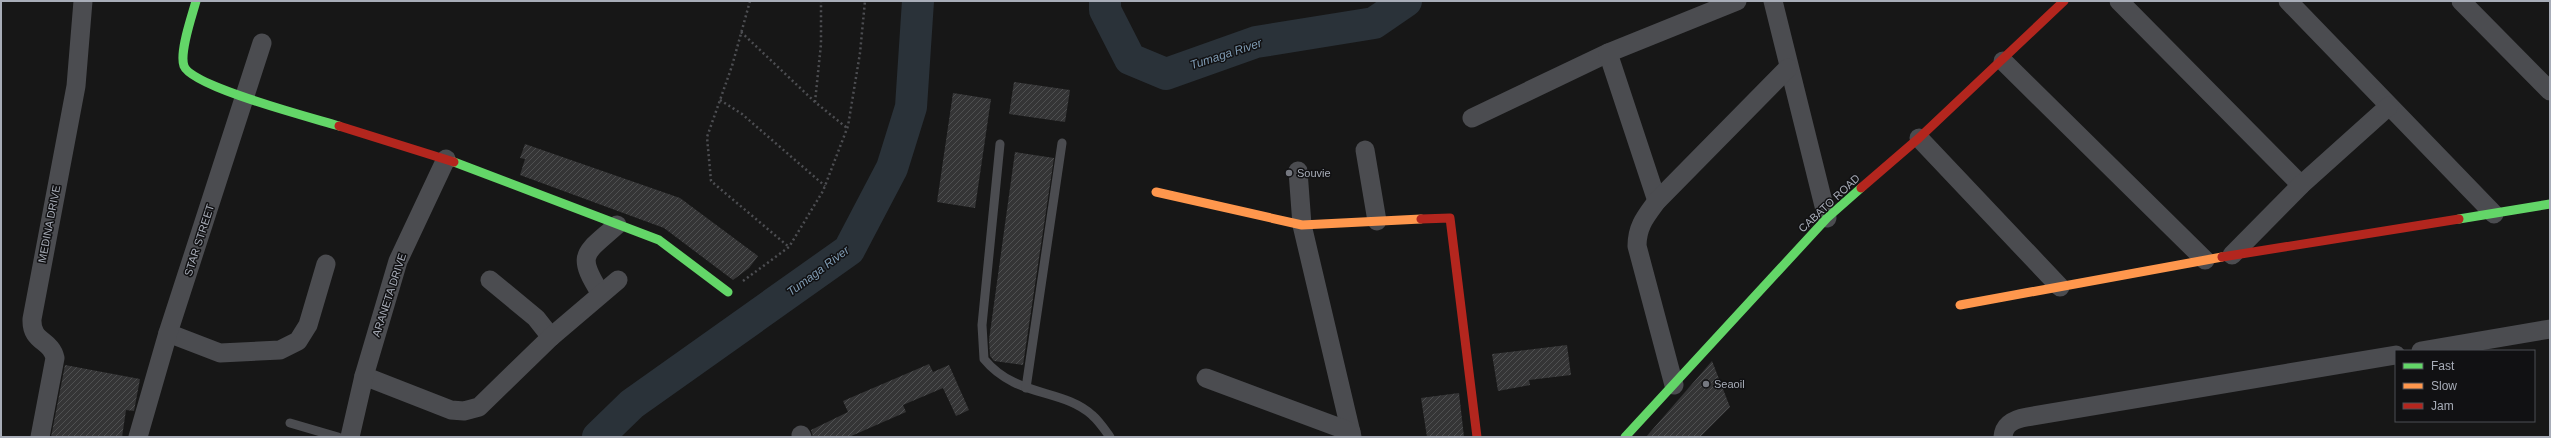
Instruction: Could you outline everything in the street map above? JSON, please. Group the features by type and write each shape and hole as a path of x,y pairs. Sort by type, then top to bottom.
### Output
{"street":[{"name":"MEDINA DRIVE","path":"40,437 55,358 54,351 35,336 31,330 32,319 76,86 83,1"},
{"path":"196,1 183,54 184,66 189,74 198,80 244,97 446,159 659,240 728,292"},
{"path":"1472,118 1608,53 1737,1"},
{"path":"1773,1 1788,68 1827,218"},
{"name":"CABATO ROAD","path":"1625,437 1827,218 1920,138 2003,61 2064,1"},
{"path":"2119,1 2301,185"},
{"path":"2288,1 2494,214"},
{"path":"2461,1 2550,90"},
{"name":"STAR STREET","path":"138,437 168,333 262,43"},
{"path":"1608,53 1657,201"},
{"path":"2003,61 2205,260"},
{"path":"1674,385 1637,246 1637,232 1641,223 1657,201 1788,68"},
{"path":"2232,255 2301,185 2389,106"},
{"path":"1920,138 2060,287"},
{"path":"1365,150 1377,221"},
{"name":"ARANETA DRIVE","path":"350,437 364,376 398,262 446,159"},
{"path":"1298,171 1302,225 1351,434"},
{"path":"1156,192 1302,225 1450,218 1478,437"},
{"path":"1960,305 2232,255 2550,204"},
{"path":"601,294 585,265 585,257 589,251 617,225"},
{"path":"168,333 220,352 280,350 298,341 308,325 326,264"},
{"path":"490,280 536,318 551,337"},
{"path":"364,376 451,410 464,411 479,407 492,397 551,337 618,280"},
{"path":"2427,350 2550,330"},
{"path":"2003,437 2004,431 2014,420 2027,417 2395,355"},
{"path":"1206,378 1351,434"}],"lane":[{"path":"1026,388 1062,143"},
{"path":"1000,144 982,352 984,359 999,374 1026,388 1072,403 1092,415 1110,437"},
{"path":"290,423 338,437"}],"path":[{"path":"750,1 732,66 707,136 710,181 789,247"},
{"path":"815,102 821,44 821,1"},
{"path":"728,292 789,247 825,186 847,128 860,53 865,1"},
{"path":"741,32 815,102 847,128"},
{"path":"720,100 742,114 825,186"}],"building":[{"path":"1014,82 1070,90 1065,122 1009,114"},
{"path":"953,93 991,99 975,208 937,202"},
{"path":"525,144 680,198 758,256 749,268 733,280 664,228 520,175 525,159 520,158"},
{"path":"1015,152 1054,158 1023,365 994,361 990,356 989,340"},
{"path":"1567,345 1571,375 1529,380 1530,385 1498,391 1492,354"},
{"name":"Seaoil","path":"1712,361 1730,407 1700,437 1646,437"},
{"path":"929,364 933,372 949,365 969,410 956,416 943,388 903,405 906,412 849,437 813,437 811,430 848,412 843,401"},
{"path":"65,365 140,379 134,411 126,410 122,437 51,437"},
{"path":"1459,393 1464,437 1427,437 1421,398"}],"waterway":[{"name":"Tumaga River","path":"598,437 632,404 849,250 892,168 911,107 918,1"},
{"name":"Tumaga River","path":"1105,1 1105,10 1130,59 1166,74 1256,42 1374,23 1406,1"}],"traffic: fast":[{"path":"196,1 183,52 184,66 192,74 208,83 255,101 339,126"},
{"path":"454,162 659,240 728,292"},
{"path":"1625,437 1827,218 1861,188"},
{"path":"2459,219 2550,204"}],"traffic: slow":[{"path":"1156,192 1302,225 1421,219"},
{"path":"1960,305 2222,257"}],"traffic: jam":[{"path":"1861,188 1919,138 2064,1"},
{"path":"339,126 454,162"},
{"path":"1421,219 1450,218 1477,437"},
{"path":"2222,257 2459,219"}],"place":[{"name":"Souvie","path":"1289,173"},
{"name":"Seaoil","path":"1706,384"}]}
